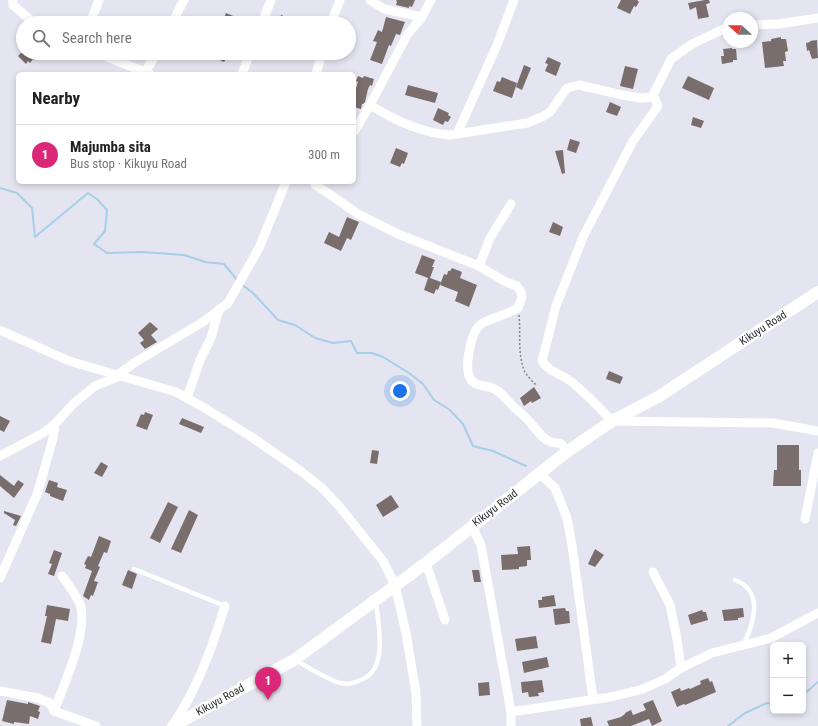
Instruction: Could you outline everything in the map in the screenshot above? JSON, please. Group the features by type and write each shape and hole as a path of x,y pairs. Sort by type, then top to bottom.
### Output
{"main road":[{"name":"Kikuyu Road","path":"173,726 294,660 426,563 568,451 612,421 658,396 818,292"}],"street":[{"path":"13,0 13,4 26,16"},
{"path":"93,16 99,0"},
{"path":"176,16 184,0"},
{"path":"265,16 271,0"},
{"path":"334,16 340,0"},
{"path":"370,0 384,9 422,17"},
{"path":"356,129 370,106 407,35 422,17 432,0"},
{"path":"457,134 497,45 514,0"},
{"path":"758,25 778,24 818,18"},
{"path":"652,97 671,59 692,44 722,30"},
{"path":"114,60 144,72"},
{"path":"148,72 154,60"},
{"path":"243,72 247,60"},
{"path":"317,72 320,60"},
{"path":"370,106 384,114 419,128 439,134 450,135 527,123 550,112 567,88 579,85 622,95 641,98 652,97"},
{"path":"652,97 655,99 658,106 633,141 583,237 556,306 542,361 546,367 554,373 568,379 588,395 612,421 773,423 818,431 818,438"},
{"path":"0,456 33,440 55,424 73,404 95,386 120,375 134,363 204,322 228,303 259,248 285,184"},
{"path":"316,184 358,214 389,230 479,266 504,281 517,286 522,297 518,308 505,315 487,320 478,326 472,337 467,364 468,374 474,382 482,386 491,387 498,390 510,404 527,419 541,436 548,442 560,444 568,451"},
{"path":"479,266 490,238 511,204"},
{"path":"187,398 200,360 210,338 219,309"},
{"path":"0,330 69,361 176,392 250,436 302,472 322,488 383,561 396,584 416,693 417,726"},
{"path":"0,578 38,492 53,438 55,424"},
{"path":"805,519 818,453"},
{"path":"540,474 555,488 567,518 594,699"},
{"path":"472,526 481,545 511,712 511,726"},
{"path":"426,563 445,620"},
{"path":"653,572 670,605 681,668"},
{"path":"54,711 71,666 82,620 80,604 62,576"},
{"path":"173,726 194,690 204,668 214,642 224,606"},
{"path":"511,712 611,697 643,689 712,653 771,638 818,613"},
{"path":"0,691 38,698 50,703 54,711 96,726"}],"lane":[{"path":"134,569 224,606"},
{"path":"735,580 742,583 749,589 754,598 752,622 744,644"},
{"path":"294,660 338,683 351,684 361,681 372,674 381,652 376,600"}],"path":[{"path":"518,308 521,329 521,360 525,372 537,386"}],"building":[{"path":"396,0 415,0 412,7 409,6 409,8 396,5"},
{"path":"621,0 637,0 639,2 636,7 634,6 630,14 617,8"},
{"path":"709,0 710,3 706,4 709,17 698,19 696,7 690,10 688,3"},
{"path":"226,13 233,16 225,16"},
{"path":"386,17 405,22 400,35 396,34 391,46 389,45 382,64 370,60 377,42 373,41 378,30 382,32"},
{"path":"781,37 781,39 786,39 788,51 785,52 786,61 783,61 784,66 765,68 762,42 771,41 771,39"},
{"path":"817,40 818,58 812,59 809,50 807,51 806,43"},
{"path":"723,49 736,49 737,60 722,64 721,56 724,56"},
{"path":"548,57 561,63 556,76 545,71 548,64 545,63"},
{"path":"22,60 32,60 30,63 28,61 26,64"},
{"path":"524,65 531,68 522,90 516,87"},
{"path":"625,66 638,69 633,89 620,86"},
{"path":"358,76 374,79 372,86 370,85 368,89 365,102 362,104 361,109 356,108 356,88 358,82 356,81"},
{"path":"688,76 714,88 709,100 682,88"},
{"path":"502,77 517,83 512,98 493,91 497,81 500,82"},
{"path":"408,85 438,93 435,103 405,95"},
{"path":"610,102 621,107 617,116 606,112"},
{"path":"438,108 449,113 448,115 451,117 448,122 445,121 443,125 433,120"},
{"path":"693,117 704,121 701,128 691,125"},
{"path":"570,139 580,142 576,153 567,150"},
{"path":"396,148 408,153 404,164 402,163 400,167 390,163"},
{"path":"563,150 565,173 562,174 555,151"},
{"path":"347,217 359,222 351,240 347,238 341,251 324,243 329,232 339,237"},
{"path":"553,222 563,227 560,236 549,232"},
{"path":"422,255 435,260 430,278 441,282 438,290 436,289 434,294 424,290 428,278 415,273"},
{"path":"452,268 462,272 460,278 477,285 469,307 455,301 458,292 440,285 444,274 447,275 448,271"},
{"path":"150,322 158,329 151,335 157,342 145,349 140,343 144,340 138,333"},
{"path":"609,371 623,377 620,384 606,379"},
{"path":"534,387 541,398 532,403 531,401 524,406 520,398"},
{"path":"145,412 153,415 147,430 136,426 141,414 144,415"},
{"path":"0,416 10,421 4,432 0,430"},
{"path":"182,418 204,427 201,433 179,424"},
{"path":"777,445 799,445 799,470 801,470 801,486 773,486 774,470 777,470"},
{"path":"372,450 379,451 377,464 370,463"},
{"path":"101,462 108,466 102,477 94,473"},
{"path":"0,475 14,486 18,480 24,484 14,498 0,486"},
{"path":"49,480 58,483 57,487 67,490 63,501 50,496 50,494 45,492"},
{"path":"391,495 399,507 383,517 376,505"},
{"path":"168,502 178,507 160,543 150,538"},
{"path":"189,510 198,515 181,553 171,549"},
{"path":"4,511 21,516 16,526 13,525 15,520 4,513"},
{"path":"99,536 111,541 107,553 104,552 98,566 100,567 94,581 98,582 93,596 91,595 89,600 83,596 92,571 85,568 86,565 84,564 88,556 91,557"},
{"path":"530,546 531,560 527,560 527,566 519,567 519,569 502,570 501,555 518,554 517,547"},
{"path":"595,549 604,555 595,567 588,564"},
{"path":"54,550 62,553 54,576 48,574 52,564 49,563"},
{"path":"128,570 137,574 132,589 122,585"},
{"path":"472,570 479,570 481,582 474,582"},
{"path":"554,595 556,606 539,608 538,600 542,600 542,597"},
{"path":"47,605 70,609 68,621 56,619 51,644 41,642 47,616 45,616"},
{"path":"565,608 566,611 569,611 570,623 555,625 553,609"},
{"path":"743,608 744,617 738,618 738,620 724,621 722,610"},
{"path":"702,610 703,612 706,612 708,620 691,625 688,615"},
{"path":"536,636 538,648 517,651 515,639"},
{"path":"547,657 549,667 524,673 522,662"},
{"path":"708,678 710,682 712,681 716,692 677,707 671,692 680,688 681,691 690,689 701,684 700,681"},
{"path":"542,680 544,692 538,693 539,696 529,697 528,692 522,693 521,682"},
{"path":"489,682 490,695 479,696 478,683"},
{"path":"7,700 28,704 28,702 40,706 38,711 40,712 38,719 30,716 29,724 14,722 14,724 2,721"},
{"path":"653,700 662,721 652,726 649,719 631,726 609,726 607,721 621,717 631,710 633,715 646,710 643,704"},
{"path":"591,717 593,726 581,726 580,719"}],"waterway":[{"path":"0,188 17,193 32,208 35,237 88,193 97,199 107,210 105,231 94,244 107,253 143,252 184,255 205,262 224,264 238,281"},
{"path":"241,284 253,293 278,320 295,325 315,338 333,343 351,341 357,353 372,353 383,357 409,373 423,384 434,400 450,410 463,424 473,446 493,451 526,466"},
{"path":"806,692 818,682"},
{"path":"728,726 745,713 767,703 770,704"}],"place":[{"name":"Majumba sita","path":"268,700"}]}
